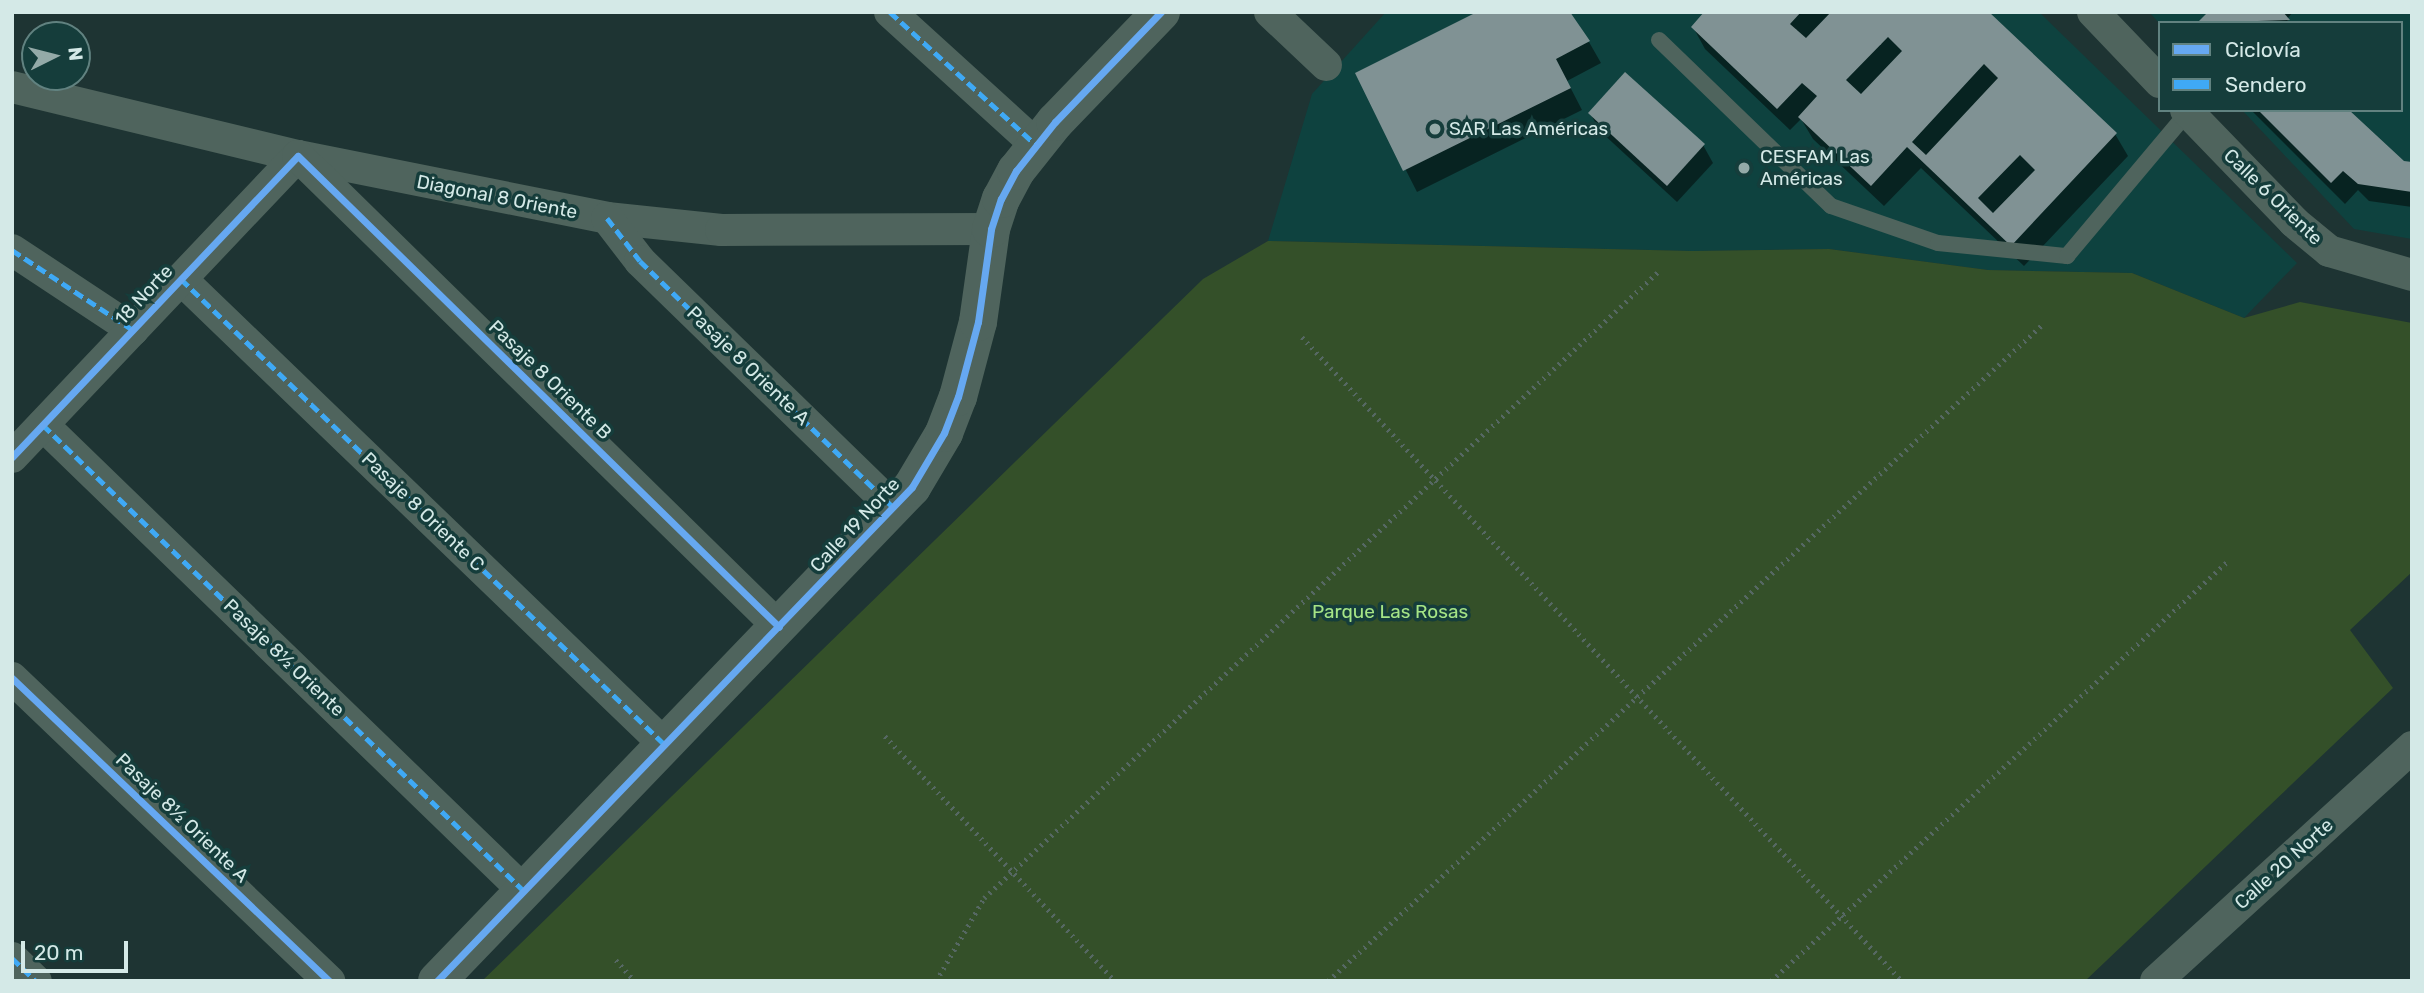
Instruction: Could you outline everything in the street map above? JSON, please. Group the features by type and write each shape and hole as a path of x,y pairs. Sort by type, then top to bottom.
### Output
{"street":[{"path":"890,12 1036,145"},
{"name":"Calle 19 Norte","path":"437,981 894,508 928,464 958,397 978,322 991,229 1016,171 1036,145 1161,12"},
{"path":"1270,12 1326,65"},
{"path":"2093,12 2158,80"},
{"name":"Diagonal 8 Oriente","path":"12,87 298,156 607,218 721,230 991,229"},
{"name":"Calle 6 Oriente","path":"2188,112 2294,222 2329,251 2412,275"},
{"name":"18 Norte","path":"13,456 298,156"},
{"name":"Pasaje 8 Oriente B","path":"298,156 779,627"},
{"name":"Pasaje 8 Oriente A","path":"607,218 640,261 894,508"},
{"path":"12,250 133,330"},
{"name":"Pasaje 8 Oriente C","path":"181,279 665,745"},
{"name":"Pasaje 8½ Oriente","path":"43,425 524,891"},
{"name":"Pasaje 8½ Oriente A","path":"12,678 329,981"},
{"name":"Calle 20 Norte","path":"2156,981 2412,747"},
{"path":"12,958 36,981"}],"lane":[{"path":"1659,40 1831,206 1938,243 2067,256 2186,112"}],"path":[{"path":"936,981 984,898 1658,272"},
{"path":"1328,981 2043,324"},
{"path":"1302,337 1902,981"},
{"path":"1771,981 2229,560"},
{"path":"885,736 1115,981"},
{"path":"616,960 635,981"}],"shaded area":[{"name":"CESFAM Las Américas","path":"1386,12 2039,12 2297,263 2244,318 2132,273 1988,270 1829,249 1692,251 1268,241 1312,94"},
{"path":"2149,12 2412,12 2412,239 2354,229 2244,112 2403,112 2403,21 2158,22"}],"green space":[{"name":"Parque Las Rosas","path":"1268,241 1692,251 1829,249 1988,270 2132,273 2244,318 2300,302 2412,323 2412,572 2350,630 2393,688 2085,981 482,981 1203,279"}],"building":[{"name":"SAR Las Américas","path":"1477,12 1570,12 1590,41 1556,59 1571,88 1403,171 1355,73"},
{"path":"1704,12 1801,12 1790,24 1806,38 1831,12 1989,12 2117,133 2011,246 1907,147 1871,186 1798,117 1817,96 1802,83 1777,109 1691,27","holes":["1888,37 1902,51 1861,94 1846,80","1984,64 1998,78 1926,155 1912,142","2020,155 2035,170 1993,213 1978,198"]},
{"path":"2208,12 2283,12 2290,20 2259,21 2199,21"},
{"path":"1625,72 1705,144 1667,186 1588,113"},
{"path":"2260,112 2351,112 2404,161 2412,162 2412,192 2358,184 2343,171 2331,183"}],"marked path":[{"path":"890,12 1036,145"},
{"path":"607,218 640,261 894,508"},
{"path":"12,250 133,330"},
{"path":"181,279 665,745"},
{"path":"43,425 524,891"},
{"path":"12,958 36,981"}],"cycle path":[{"path":"437,981 912,487 944,433 958,397 978,322 991,229 1001,199 1016,171 1055,122 1161,12"},
{"path":"12,457 298,156 779,627"},
{"path":"12,678 329,981"}],"place":[{"name":"SAR Las Américas","path":"1435,129"},
{"name":"CESFAM Las Américas","path":"1744,168"}]}
